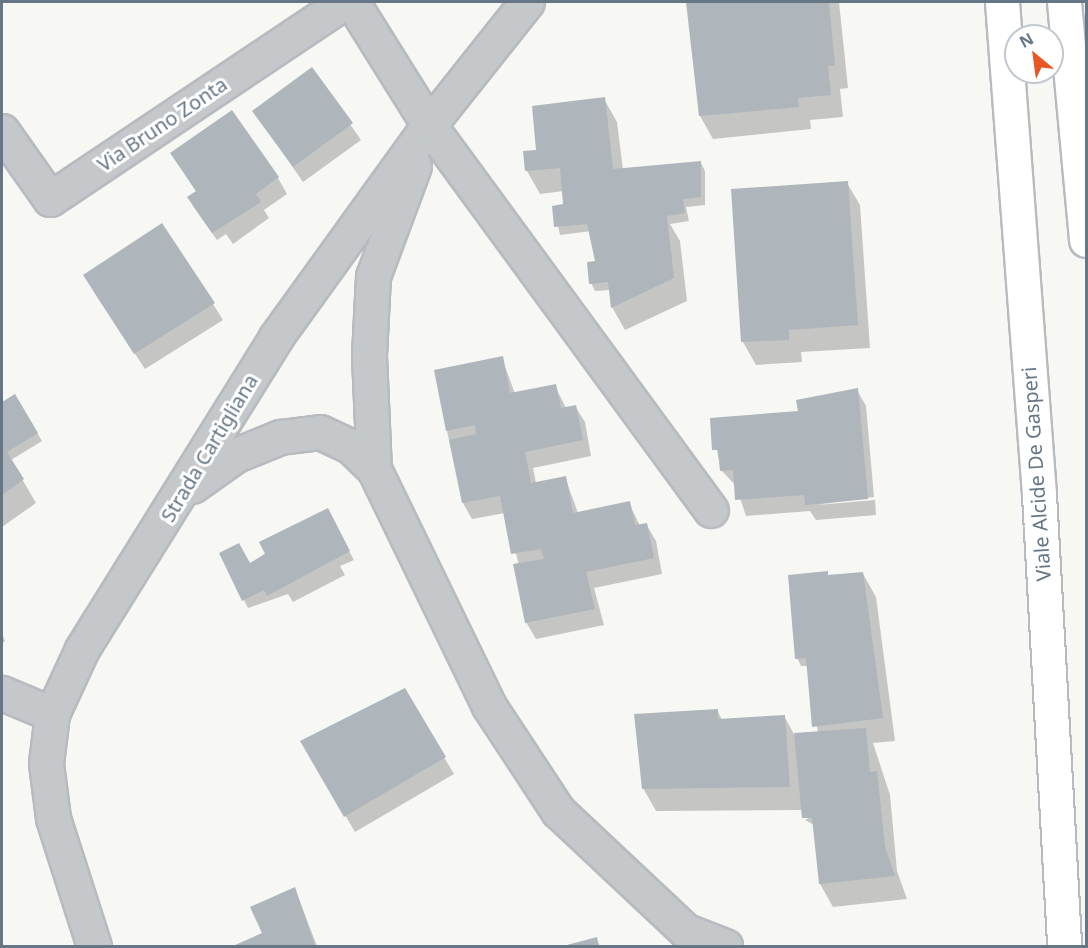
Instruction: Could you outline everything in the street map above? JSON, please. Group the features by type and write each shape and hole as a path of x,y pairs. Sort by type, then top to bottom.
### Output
{"main road":[{"name":"Viale Alcide De Gasperi","path":"1002,2 1039,495 1064,946"},
{"path":"1064,2 1086,240"}],"street":[{"name":"Via Bruno Zonta","path":"2,131 50,199 344,2"},
{"path":"352,2 429,125 711,510"},
{"name":"Strada Cartigliana","path":"94,946 53,818 46,763 52,714 82,649 183,493 276,337 429,125 527,2"},
{"path":"374,469 369,356 373,276 429,125"},
{"path":"183,493 236,455 280,436 320,432 350,446 374,469 489,706 558,811 686,931 725,946"},
{"path":"2,693 52,714"}],"building":[{"path":"686,2 829,2 835,66 828,66 831,95 798,98 799,107 699,116"},
{"path":"312,67 353,123 293,167 252,111"},
{"path":"605,97 613,169 701,161 701,197 683,199 685,213 667,216 674,278 611,308 608,282 589,284 587,262 595,261 587,224 554,227 552,206 563,204 560,168 525,171 523,151 536,150 532,106"},
{"path":"232,110 279,177 256,194 261,202 212,233 187,197 196,191 170,153"},
{"path":"848,181 858,325 789,330 789,340 741,342 731,189"},
{"path":"162,223 215,303 134,354 83,275"},
{"path":"503,356 510,393 556,384 561,408 576,405 583,440 525,452 531,483 566,476 573,513 630,501 635,525 647,523 654,558 586,572 595,609 525,623 513,564 544,559 541,549 511,554 500,496 462,503 449,440 476,434 475,425 446,431 434,370"},
{"path":"858,388 868,499 805,505 804,495 735,500 733,470 720,471 718,450 712,450 710,418 798,411 796,400"},
{"path":"15,394 38,433 7,452 24,479 2,495 2,402"},
{"path":"328,508 350,551 267,596 264,590 242,601 219,553 239,543 250,563 265,554 259,542"},
{"path":"828,571 828,575 863,572 883,718 812,727 806,658 795,659 788,575"},
{"path":"405,688 446,757 344,817 300,741"},
{"path":"718,709 718,719 785,715 790,787 642,789 634,714"},
{"path":"866,728 870,772 877,771 885,847 895,876 819,884 812,818 802,818 794,733"},
{"path":"295,887 315,946 233,946 262,933 250,907"},
{"path":"597,937 599,946 563,946"}]}
